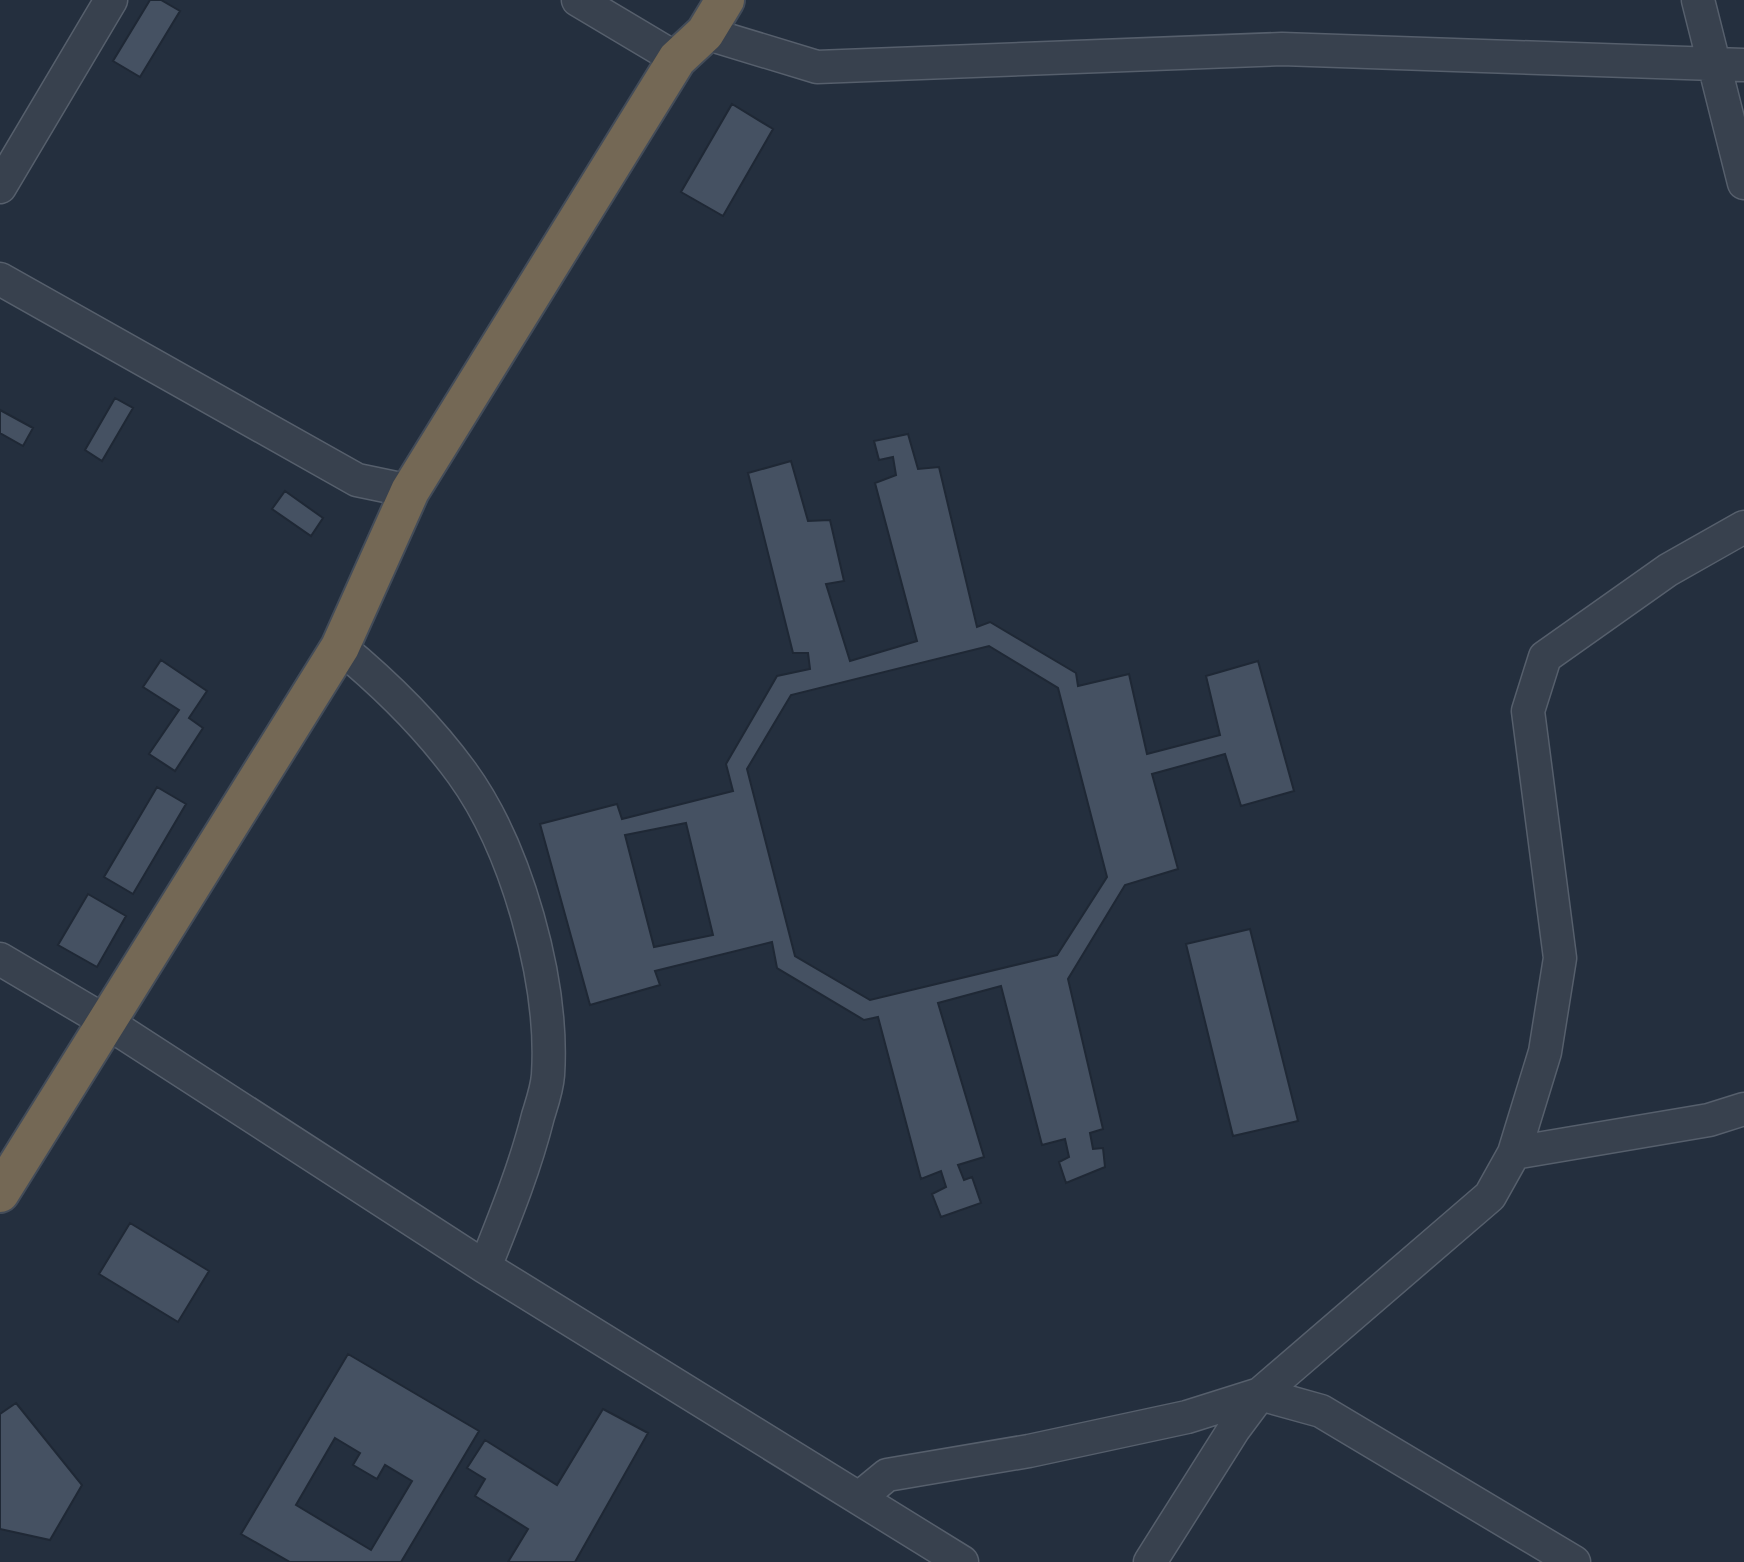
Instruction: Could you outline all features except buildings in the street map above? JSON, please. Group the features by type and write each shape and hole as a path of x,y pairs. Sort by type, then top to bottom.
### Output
{"highway":[{"path":"0,1194 340,647 410,491 677,59 705,33 725,0"}],"street":[{"path":"0,187 111,0"},
{"path":"578,0 677,59"},
{"path":"1698,0 1730,65 1744,183"},
{"path":"705,33 817,67 1282,49 1730,65"},
{"path":"0,279 357,480 410,491"},
{"path":"1150,1562 1234,1429 1259,1395 1490,1196 1514,1153 1545,1052 1560,958 1528,710 1545,657 1668,570 1744,527"},
{"path":"340,647 389,687 463,773 498,836 533,935 546,999 548,1077 530,1149 485,1267"},
{"path":"0,960 106,1021 485,1267 962,1562"},
{"path":"1514,1153 1709,1120 1744,1109"},
{"path":"859,1498 887,1475 1095,1437 1187,1417 1259,1395 1321,1411 1574,1562"}]}
